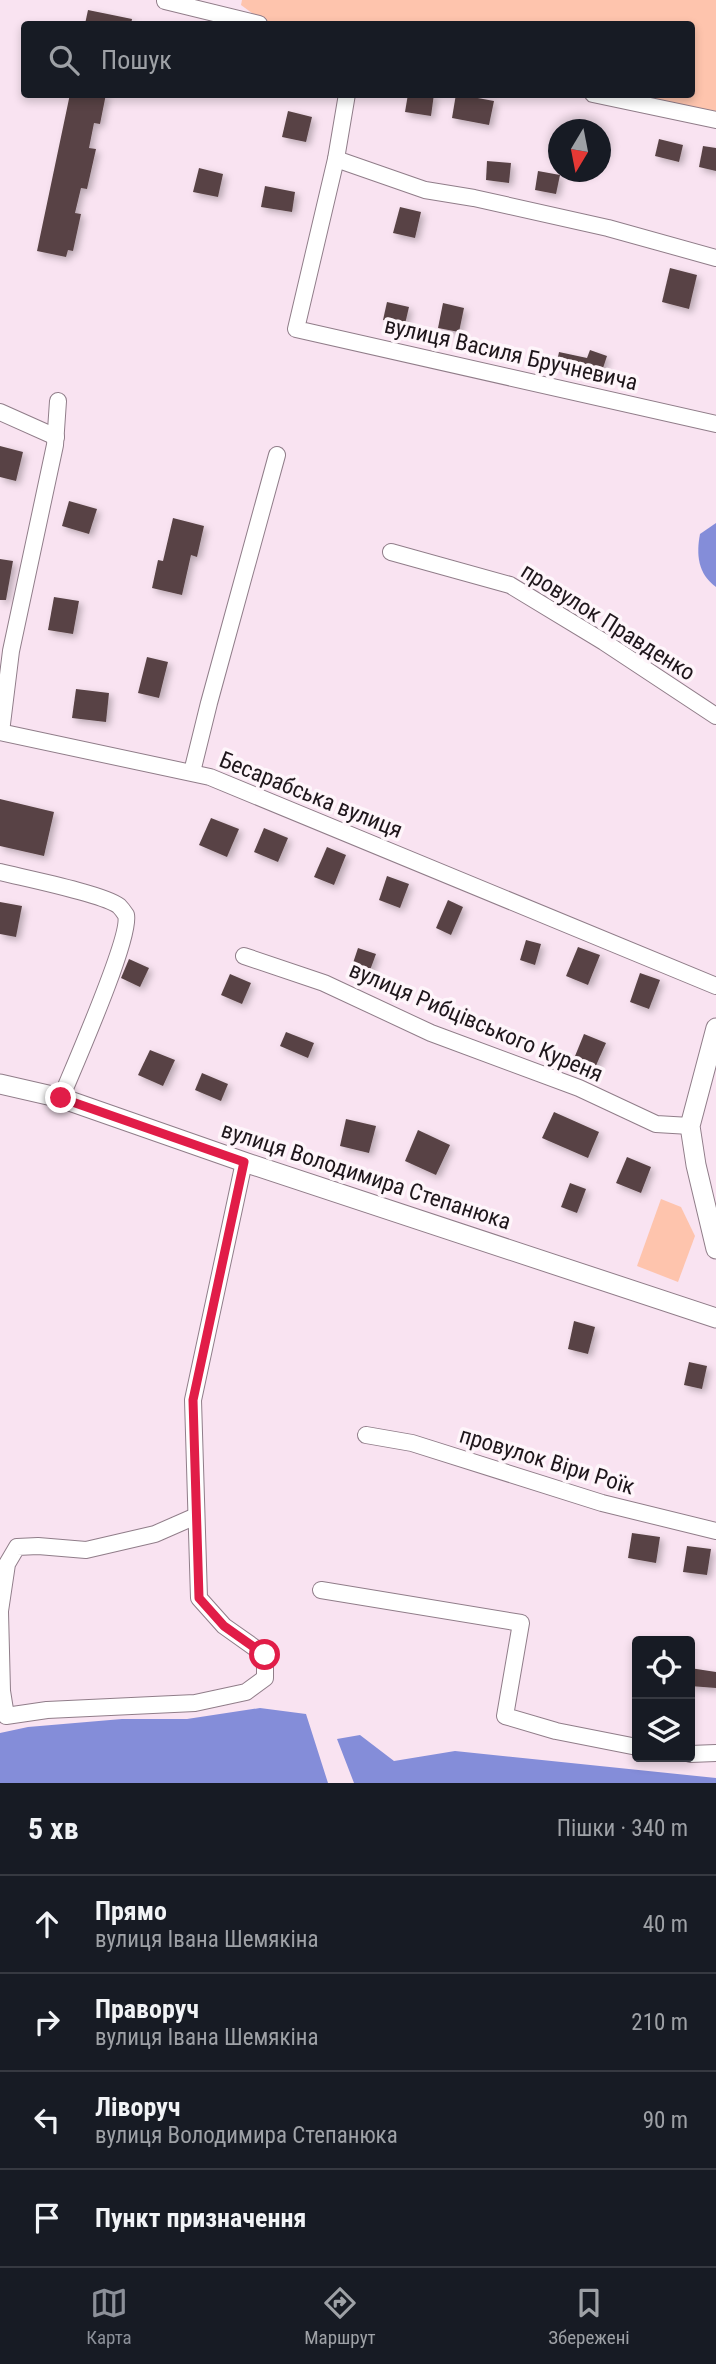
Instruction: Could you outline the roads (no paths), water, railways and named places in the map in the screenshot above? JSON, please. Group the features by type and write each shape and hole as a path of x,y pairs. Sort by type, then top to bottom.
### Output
{"street":[{"path":"165,1 248,21"},
{"path":"345,98 336,159 425,190 474,198 608,228 716,258"},
{"path":"612,98 716,120"},
{"name":"вулиця Василя Бручневича","path":"336,159 296,329 716,424"},
{"path":"58,401 56,437 39,529 11,651 1,732 192,772"},
{"path":"0,412 56,437"},
{"name":"Бесарабська вулиця","path":"277,455 192,772 210,777 716,986"},
{"name":"провулок Правденко","path":"391,552 510,585 604,642 716,716"},
{"path":"0,872 108,901 119,906 126,915 112,974 61,1098"},
{"name":"вулиця Рибцівського Куреня","path":"244,956 324,983 431,1033 579,1088 656,1124 690,1126"},
{"path":"716,1028 690,1126 696,1166 716,1249"},
{"name":"вулиця Володимира Степанюка","path":"0,1084 61,1098 244,1162 716,1318"},
{"path":"196,1516 155,1534 86,1549 17,1547 7,1564 0,1611 2,1690 6,1716 47,1710 195,1703 246,1692 265,1678 265,1655 224,1626 199,1598 193,1400 244,1162"},
{"name":"провулок Віри Роїк","path":"366,1435 412,1443 602,1503 716,1531"},
{"path":"321,1590 521,1623 505,1716 556,1731 632,1746"},
{"path":"695,1754 716,1753"}],"water":[{"path":"716,523 716,587 702,570 698,549 700,534"},
{"path":"260,1708 306,1714 328,1783 0,1783 0,1733 28,1727 122,1719 187,1719"},
{"path":"360,1735 394,1761 455,1751 716,1778 716,1783 354,1783 337,1739"}]}
